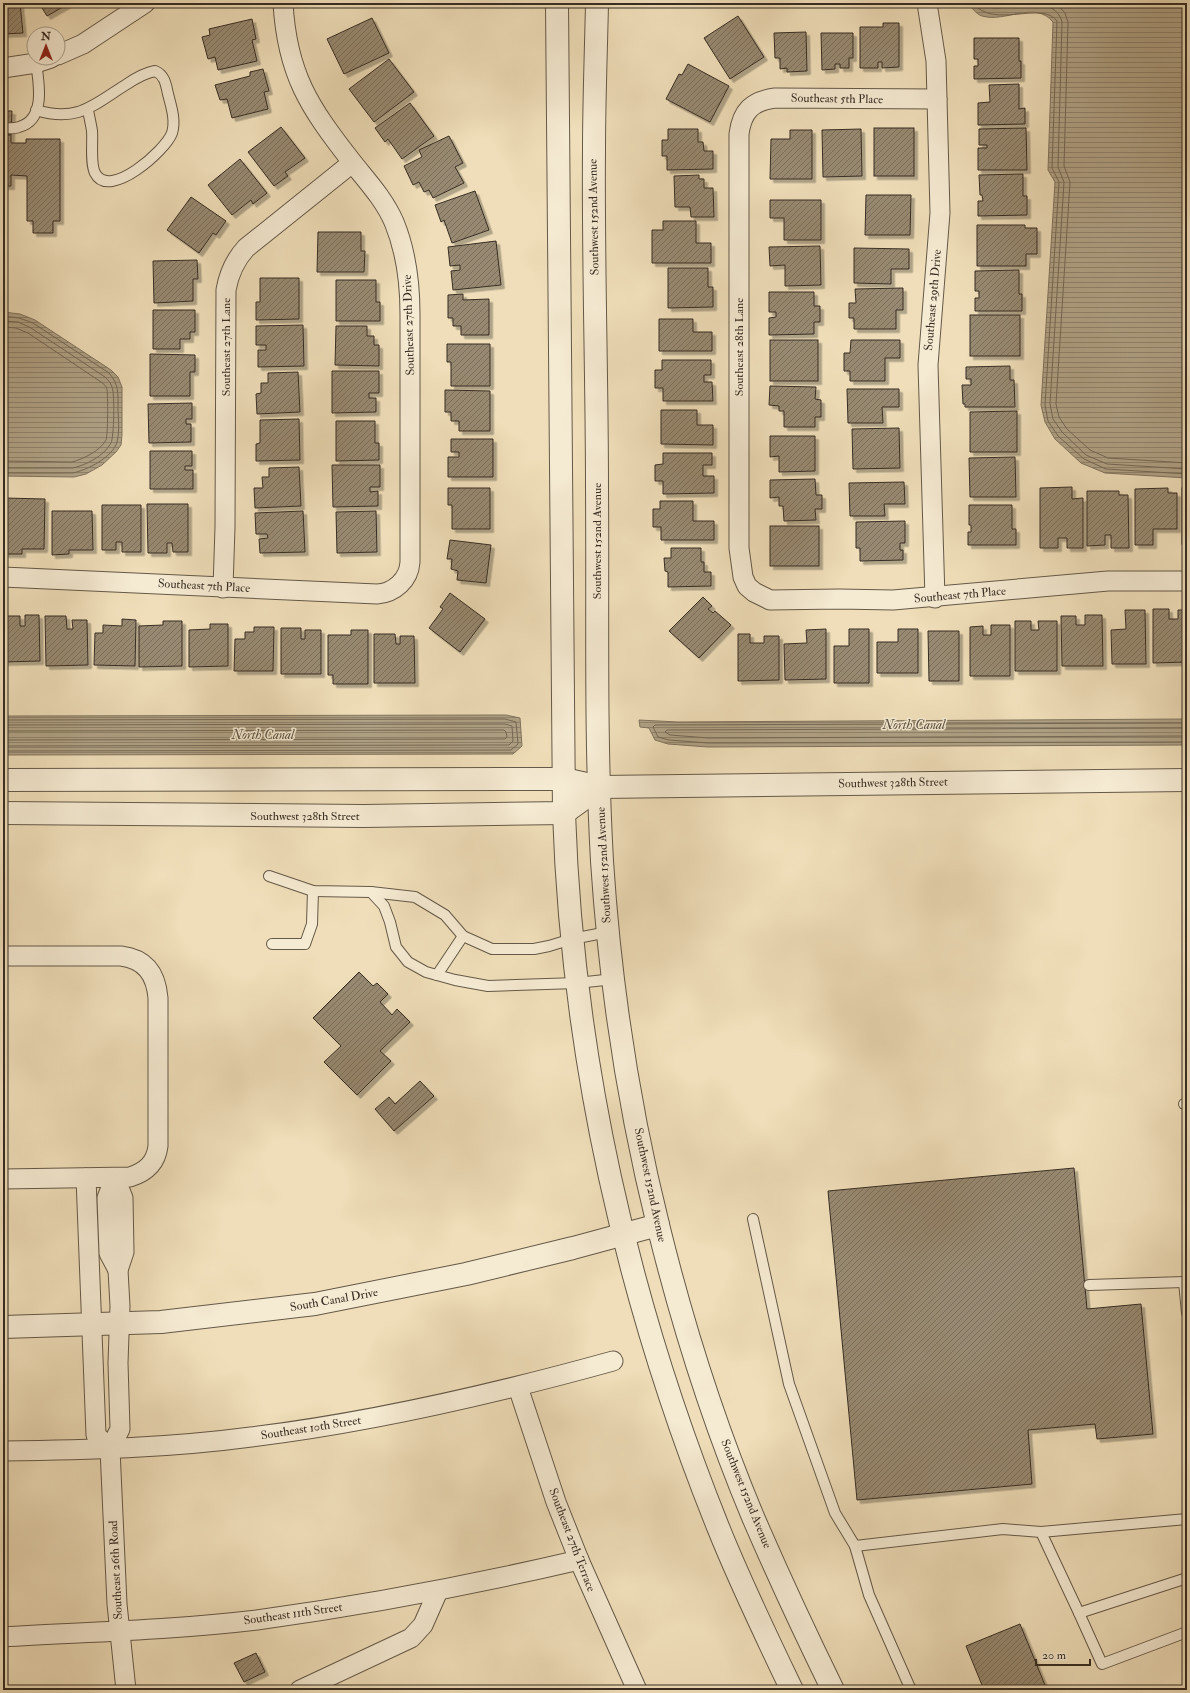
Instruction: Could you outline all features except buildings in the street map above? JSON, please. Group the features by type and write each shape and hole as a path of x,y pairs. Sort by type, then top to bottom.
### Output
{"street":[{"path":"66,52 83,44 145,3"},
{"name":"Southeast 27th Drive","path":"283,3 289,51 302,89 323,125 380,197 393,221 403,248 409,281 410,314 410,562 408,574 402,582"},
{"path":"557,3 564,813 567,879 577,983 599,1122 624,1235 652,1340 689,1452 729,1554 792,1690"},
{"name":"Southwest 152nd Avenue","path":"597,3 594,149 598,740 602,858 608,932 614,979 632,1097 658,1225 687,1330 729,1454 771,1557 833,1690"},
{"name":"Southeast 29th Drive","path":"927,3 936,61 940,213 928,365 935,598"},
{"path":"3,68 26,64"},
{"name":"Southeast 5th Place","path":"742,116 747,110 759,102 775,98 938,99"},
{"name":"Southeast 28th Lane","path":"742,116 739,134 739,548 743,578"},
{"name":"Southeast 27th Lane","path":"223,588 225,534 226,290 228,280 235,261 246,248 352,163"},
{"name":"Southeast 7th Place","path":"3,577 377,594 388,592 402,582"},
{"name":"Southeast 7th Place","path":"743,578 747,586 754,592 770,600 893,600 935,598 1108,581 1187,581"},
{"name":"Southwest 328th Street","path":"3,780 564,779 600,787 1187,780"},
{"path":"564,813 600,787"},
{"name":"Southwest 328th Street","path":"3,813 364,816 564,813"},
{"path":"3,956 120,956 137,960 151,972 155,980 158,998 158,1151 151,1164 143,1172 130,1177 3,1179"},
{"path":"86,1178 96,1435 110,1449"},
{"name":"Southeast 26th Road","path":"115,1178 123,1198 124,1252 118,1270 120,1429 110,1449 119,1630 126,1690"},
{"name":"South Canal Drive","path":"3,1327 119,1324 182,1320 315,1304 466,1274 624,1235 658,1225"},
{"name":"Southeast 10th Street","path":"3,1451 110,1449 250,1438 411,1411 518,1386 613,1361"},
{"name":"Southeast 27th Terrace","path":"518,1386 556,1502 579,1560 637,1690"},
{"path":"94,1399 119,1399"},
{"name":"Southeast 11th Street","path":"3,1637 190,1626 256,1620 341,1608 438,1591 579,1560"},
{"path":"300,1690 411,1638 424,1625 438,1591"}],"lane":[{"path":"3,128 15,128 27,124 32,118 36,110 43,66"},
{"path":"36,110 50,114 73,114 88,110 140,76 155,71 163,76 166,84 173,117 173,128 168,141 164,146 140,167 119,180 104,182 98,178 93,169 92,131 88,110"},
{"path":"269,876 313,891 371,892 414,897 445,915 463,936 492,949 534,948 548,946 572,939 608,932"},
{"path":"272,944 305,944 312,924 313,891"},
{"path":"371,892 384,906 390,922 396,947 408,962 426,972 455,980 488,986 577,983 614,979"},
{"path":"437,975 463,936"},
{"path":"753,1219 789,1384 835,1513 855,1546 869,1595 911,1690"},
{"path":"1089,1285 1186,1282 1187,1313"},
{"path":"855,1546 1003,1529 1041,1532 1187,1518"},
{"path":"1041,1532 1102,1664 1187,1632"},
{"path":"1079,1613 1187,1578"}],"water":[{"path":"968,3 1187,3 1187,478 1105,473 1081,463 1055,439 1045,422 1041,405 1055,182 1048,170 1053,22 1046,16 1029,12 1000,17 982,16"},
{"path":"3,312 20,314 35,320 111,370 118,377 122,387 121,445 102,465 86,474 74,477 3,476"},
{"name":"North Canal","path":"506,715 520,718 522,746 513,754 3,755 3,716"},
{"name":"North Canal","path":"1187,719 1187,745 708,747 668,744 655,740 649,728 640,727 639,720 678,722"}]}
